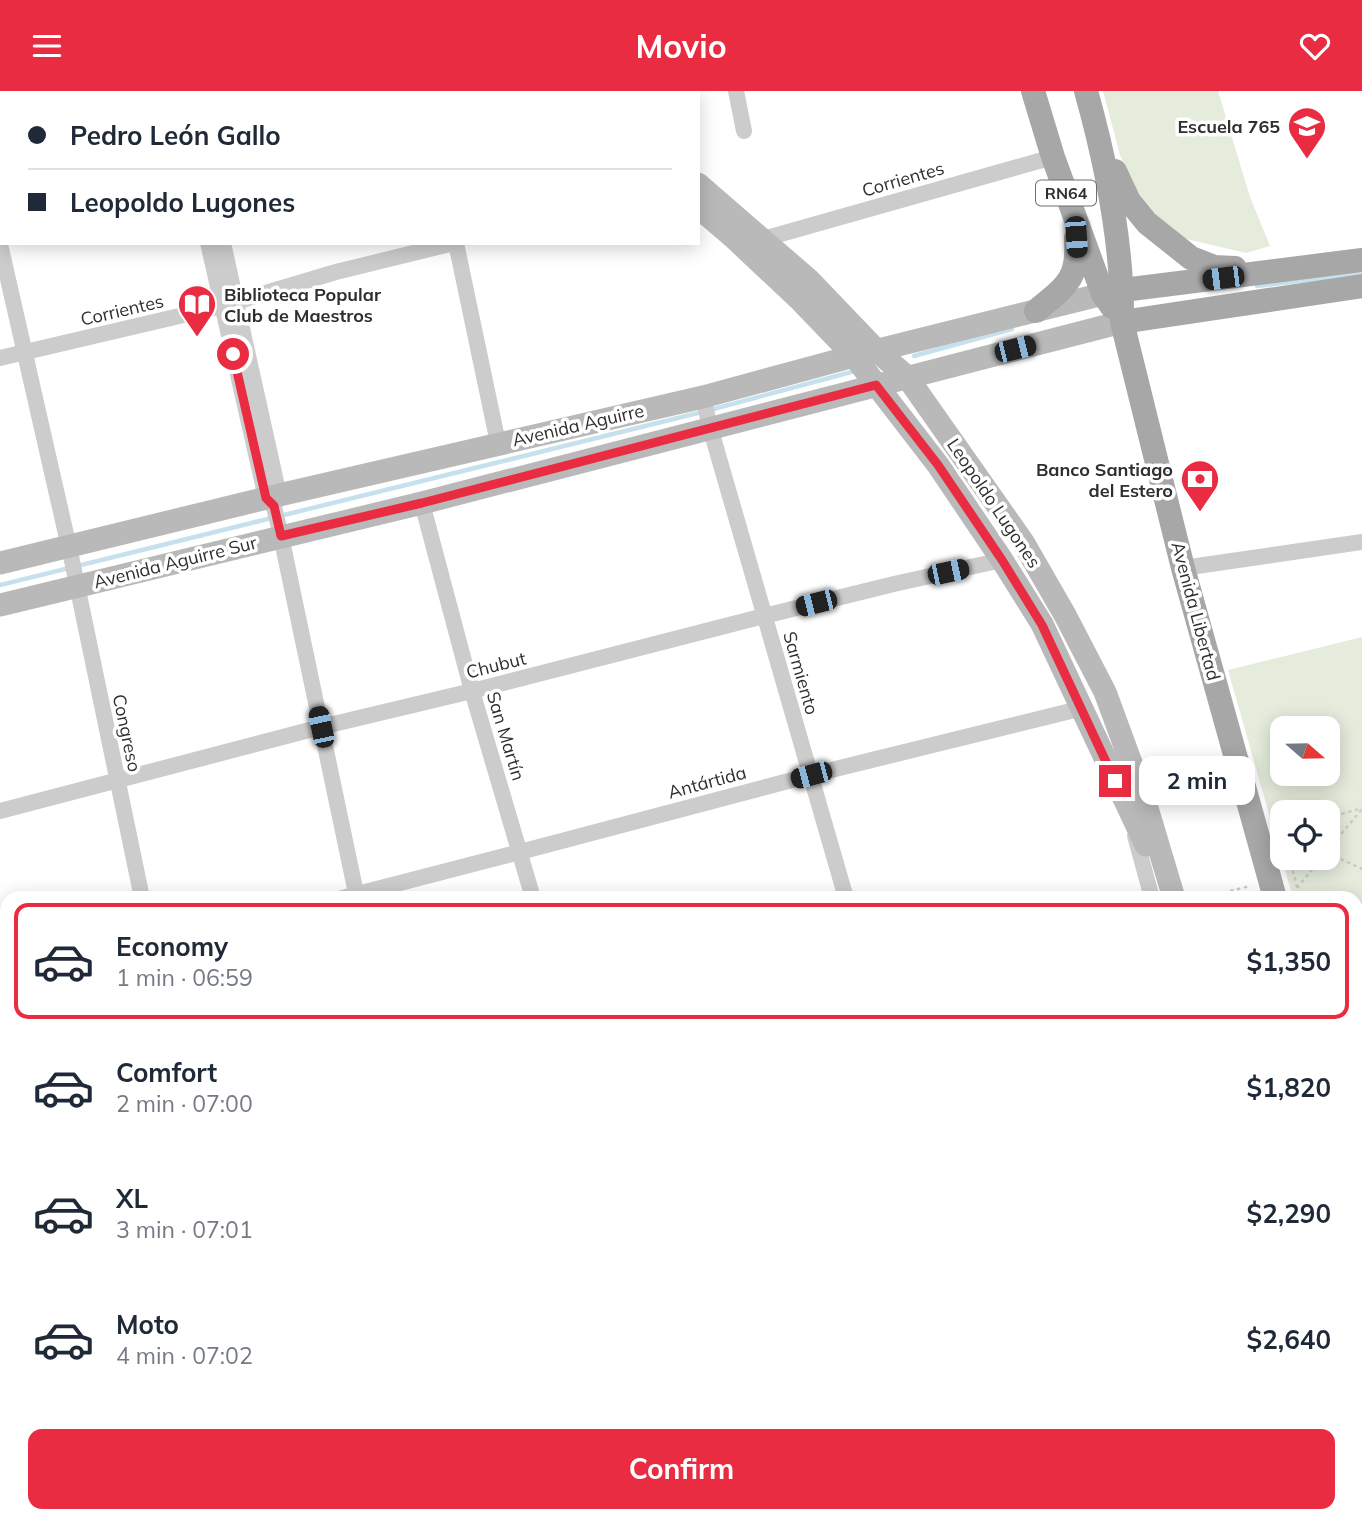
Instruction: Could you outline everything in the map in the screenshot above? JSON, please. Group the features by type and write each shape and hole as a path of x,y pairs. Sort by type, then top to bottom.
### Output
{"main road":[{"name":"Avenida Libertad","path":"1034,91 1074,216 1113,292 1183,568 1281,889"},
{"name":"Avenida Libertad","path":"1086,91 1111,196 1113,292"},
{"path":"1098,133 1129,201 1147,223 1171,243 1191,258 1214,267 1274,272"},
{"name":"Leopoldo Lugones","path":"700,186 809,279 876,350 907,377 1023,542 1105,692 1144,798 1172,891"},
{"name":"Leopoldo Lugones","path":"700,209 802,301 854,356 938,465 1042,625 1150,852 1164,891"},
{"path":"1036,311 1066,285 1075,269 1077,258 1074,216"},
{"path":"876,350 1113,292 1362,260"},
{"path":"1122,322 1362,286"},
{"name":"Avenida Aguirre Sur","path":"0,605 76,581 422,503 706,412 876,385 1122,322"},
{"name":"Avenida Aguirre","path":"273,500 498,443 706,412 876,350"},
{"path":"0,563 70,551 273,500"}],"street":[{"path":"736,91 744,131"},
{"name":"Corrientes","path":"763,239 1053,157"},
{"path":"0,245 70,551"},
{"path":"209,245 229,303 273,500 321,727 350,891"},
{"path":"223,245 229,303"},
{"name":"Corrientes","path":"0,358 229,303 336,272 447,245"},
{"path":"455,245 498,443"},
{"name":"Sarmiento","path":"706,412 844,891"},
{"name":"San Martín","path":"422,503 472,691 532,891"},
{"path":"1183,568 1362,542"},
{"name":"Congreso","path":"70,551 141,891"},
{"name":"Chubut","path":"0,811 764,616 1002,560"},
{"name":"Antártida","path":"374,891 811,775 1083,708"},
{"path":"1127,803 1150,891"}],"path":[{"path":"1340,815 1362,809"},
{"path":"1340,837 1362,809"},
{"path":"1340,858 1362,869"},
{"path":"1281,889 1286,870"},
{"path":"1281,889 1305,870"}],"green space":[{"path":"1103,91 1218,91 1250,197 1270,246 1246,253 1186,239 1144,207 1120,155"},
{"path":"1362,637 1362,891 1291,891 1285,870 1340,870 1340,800 1270,800 1270,817 1228,670"}],"waterway":[{"path":"1257,286 1360,274"},
{"path":"914,356 1012,329"},
{"path":"710,410 855,371"},
{"path":"0,585 702,412"}],"place":[{"name":"Escuela 765","path":"1307,160"},
{"name":"Biblioteca Popular Club de Maestros","path":"197,338"},
{"name":"Banco Santiago del Estero","path":"1200,513"}],"route":[{"path":"233,354 266,498 274,506 281,536 422,503 876,385 938,465 1042,625 1115,781"}]}
